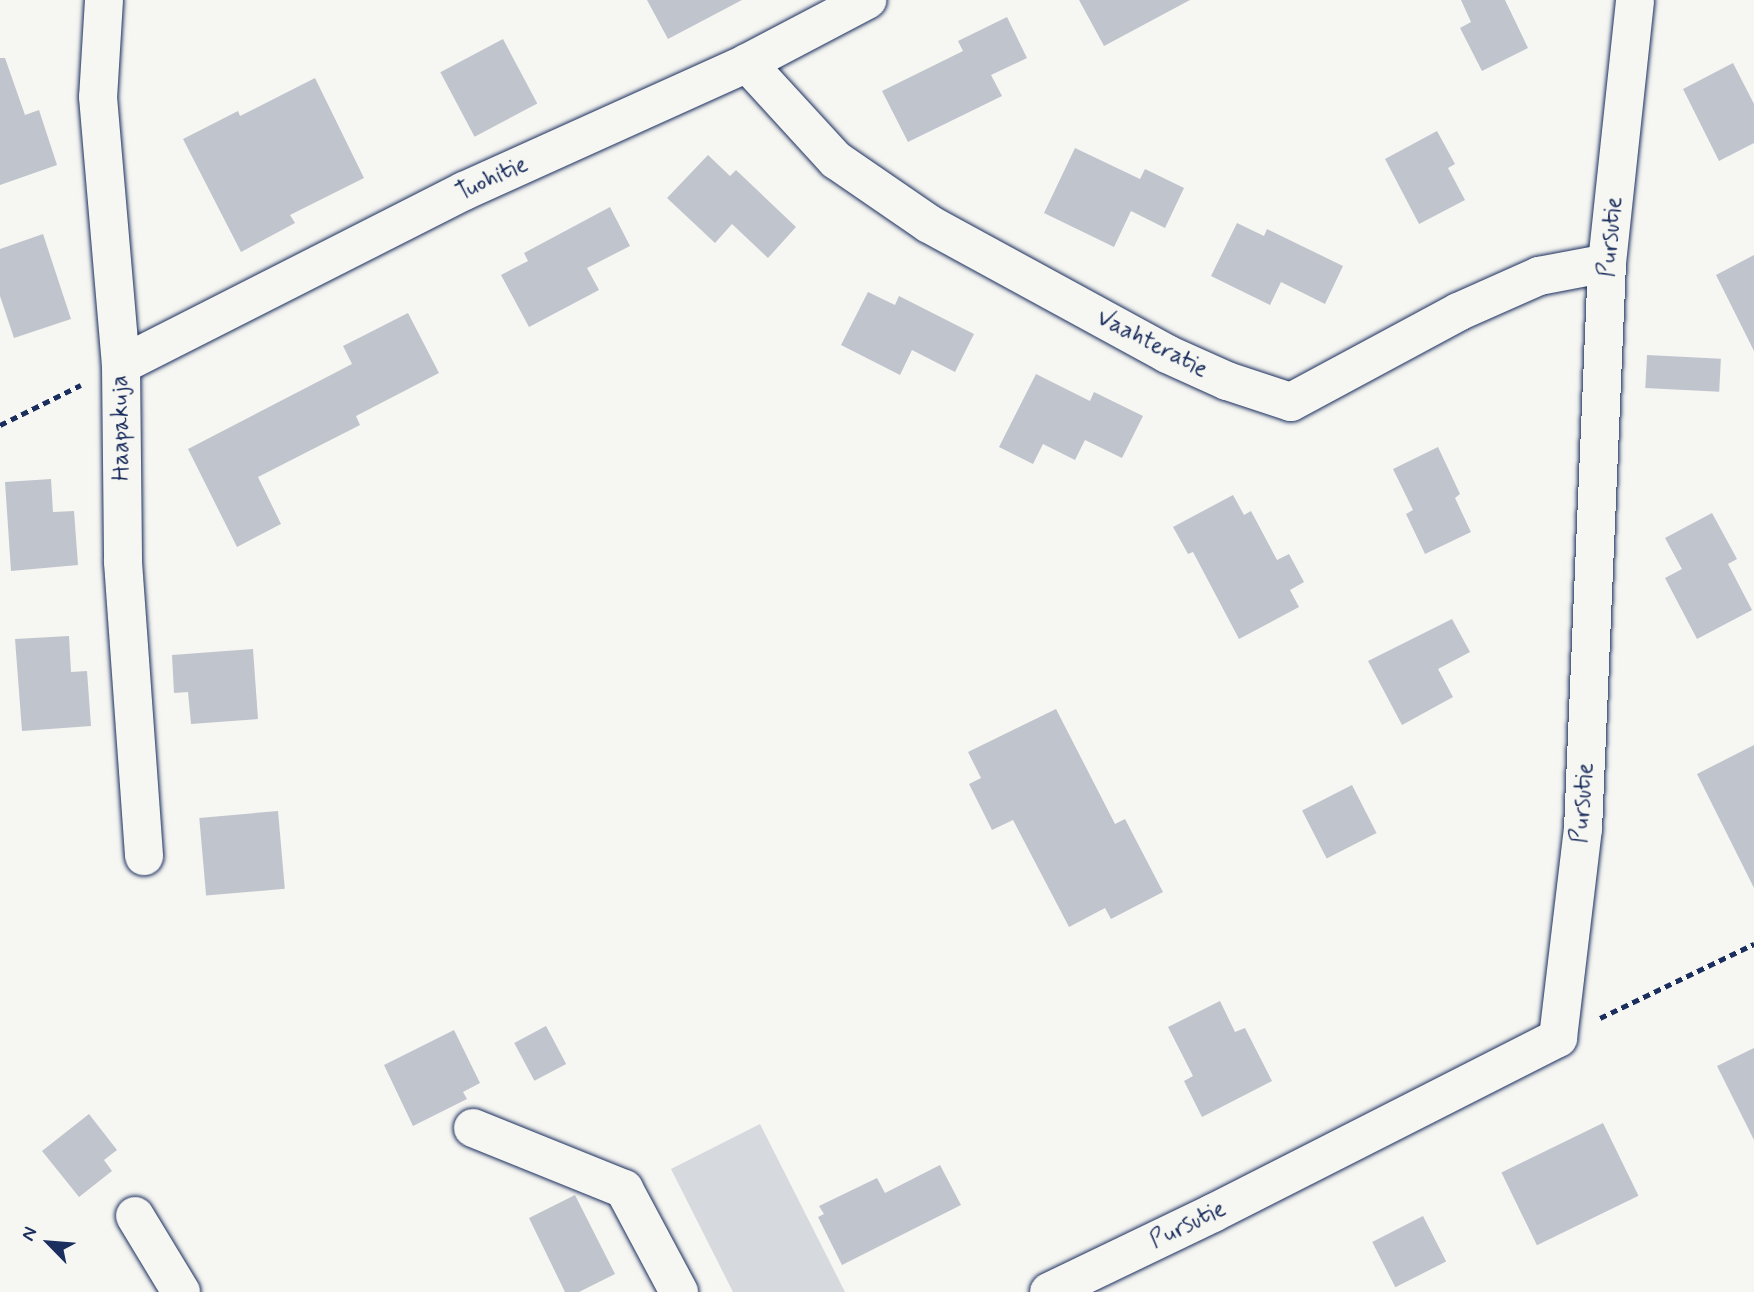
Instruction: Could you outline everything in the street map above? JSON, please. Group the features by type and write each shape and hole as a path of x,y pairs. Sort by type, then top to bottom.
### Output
{"street":[{"name":"Haapakuja","path":"104,0 98,97 121,365 123,562 145,856"},
{"name":"Tuohitie","path":"121,365 464,191 747,63 867,0"},
{"name":"Pursutie","path":"1049,1292 1213,1213 1558,1038 1583,830 1607,263 1635,0"},
{"name":"Vaahteratie","path":"747,63 836,160 929,224 1167,354 1227,381 1291,402 1458,312 1516,286 1539,276 1607,263"},
{"path":"473,1128 624,1189 679,1292"},
{"path":"135,1216 181,1292"}],"path":[{"path":"0,425 121,365"},
{"path":"1558,1038 1754,944"}],"shaded area":[{"path":"760,1124 845,1292 733,1292 671,1169"}],"building":[{"path":"647,0 742,0 668,39"},
{"path":"1079,0 1190,0 1104,46"},
{"path":"1461,0 1505,0 1528,48 1482,71 1460,28 1471,22"},
{"path":"1007,17 1027,58 991,75 1002,96 908,142 882,91 963,51 958,41"},
{"path":"503,39 537,103 475,137 440,72"},
{"path":"0,58 5,58 25,115 39,110 57,165 0,185"},
{"path":"1733,63 1754,104 1754,143 1719,161 1683,89"},
{"path":"315,78 364,178 290,215 295,223 241,252 183,139 238,111 240,116"},
{"path":"1437,131 1455,164 1448,168 1465,200 1419,224 1385,159"},
{"path":"1075,148 1140,179 1145,169 1184,188 1165,228 1131,211 1114,247 1044,213"},
{"path":"708,155 730,176 736,170 796,227 768,258 732,224 715,243 667,198"},
{"path":"610,207 630,246 587,268 599,290 529,327 501,275 528,261 524,253"},
{"path":"1237,223 1264,236 1267,229 1343,266 1325,304 1281,282 1270,305 1211,276"},
{"path":"43,234 71,319 14,338 0,296 0,249"},
{"path":"1754,255 1754,351 1716,275"},
{"path":"868,292 895,305 899,296 974,334 955,372 912,350 900,375 841,345"},
{"path":"408,313 439,373 356,416 360,425 258,477 281,524 237,547 188,449 352,364 343,346"},
{"path":"1647,355 1721,359 1719,392 1645,388"},
{"path":"1036,374 1090,401 1094,392 1143,416 1122,458 1085,440 1075,460 1043,444 1033,464 999,447"},
{"path":"1438,447 1460,494 1455,498 1471,532 1425,554 1406,514 1413,510 1393,469"},
{"path":"51,479 53,512 74,511 78,565 11,571 5,482"},
{"path":"1233,495 1244,515 1251,511 1277,560 1289,554 1304,582 1290,590 1299,607 1239,639 1193,552 1188,554 1173,527"},
{"path":"1712,513 1737,559 1728,564 1752,610 1697,639 1665,578 1682,569 1665,538"},
{"path":"1452,619 1470,652 1438,669 1453,697 1402,725 1368,661"},
{"path":"69,636 71,672 87,671 91,726 22,731 15,639"},
{"path":"253,649 258,719 191,724 188,692 174,693 172,655"},
{"path":"1056,709 1115,824 1125,819 1163,892 1111,919 1105,908 1069,927 1013,820 992,830 969,784 981,778 968,752"},
{"path":"1754,745 1754,888 1697,774"},
{"path":"1352,785 1377,833 1327,859 1302,810"},
{"path":"278,811 285,889 206,896 199,818"},
{"path":"1220,1001 1235,1032 1245,1028 1272,1081 1202,1117 1184,1081 1193,1076 1168,1027"},
{"path":"546,1026 566,1064 534,1081 514,1043"},
{"path":"454,1030 480,1083 463,1092 467,1099 413,1126 384,1065"},
{"path":"1754,1048 1754,1140 1717,1066"},
{"path":"89,1114 117,1150 104,1160 112,1171 79,1197 42,1151"},
{"path":"1603,1123 1639,1196 1537,1245 1501,1173"},
{"path":"940,1165 961,1205 842,1265 818,1217 824,1214 819,1206 877,1178 885,1193"},
{"path":"575,1195 615,1274 579,1292 565,1292 529,1218"},
{"path":"1423,1216 1446,1261 1395,1287 1372,1242"}]}
